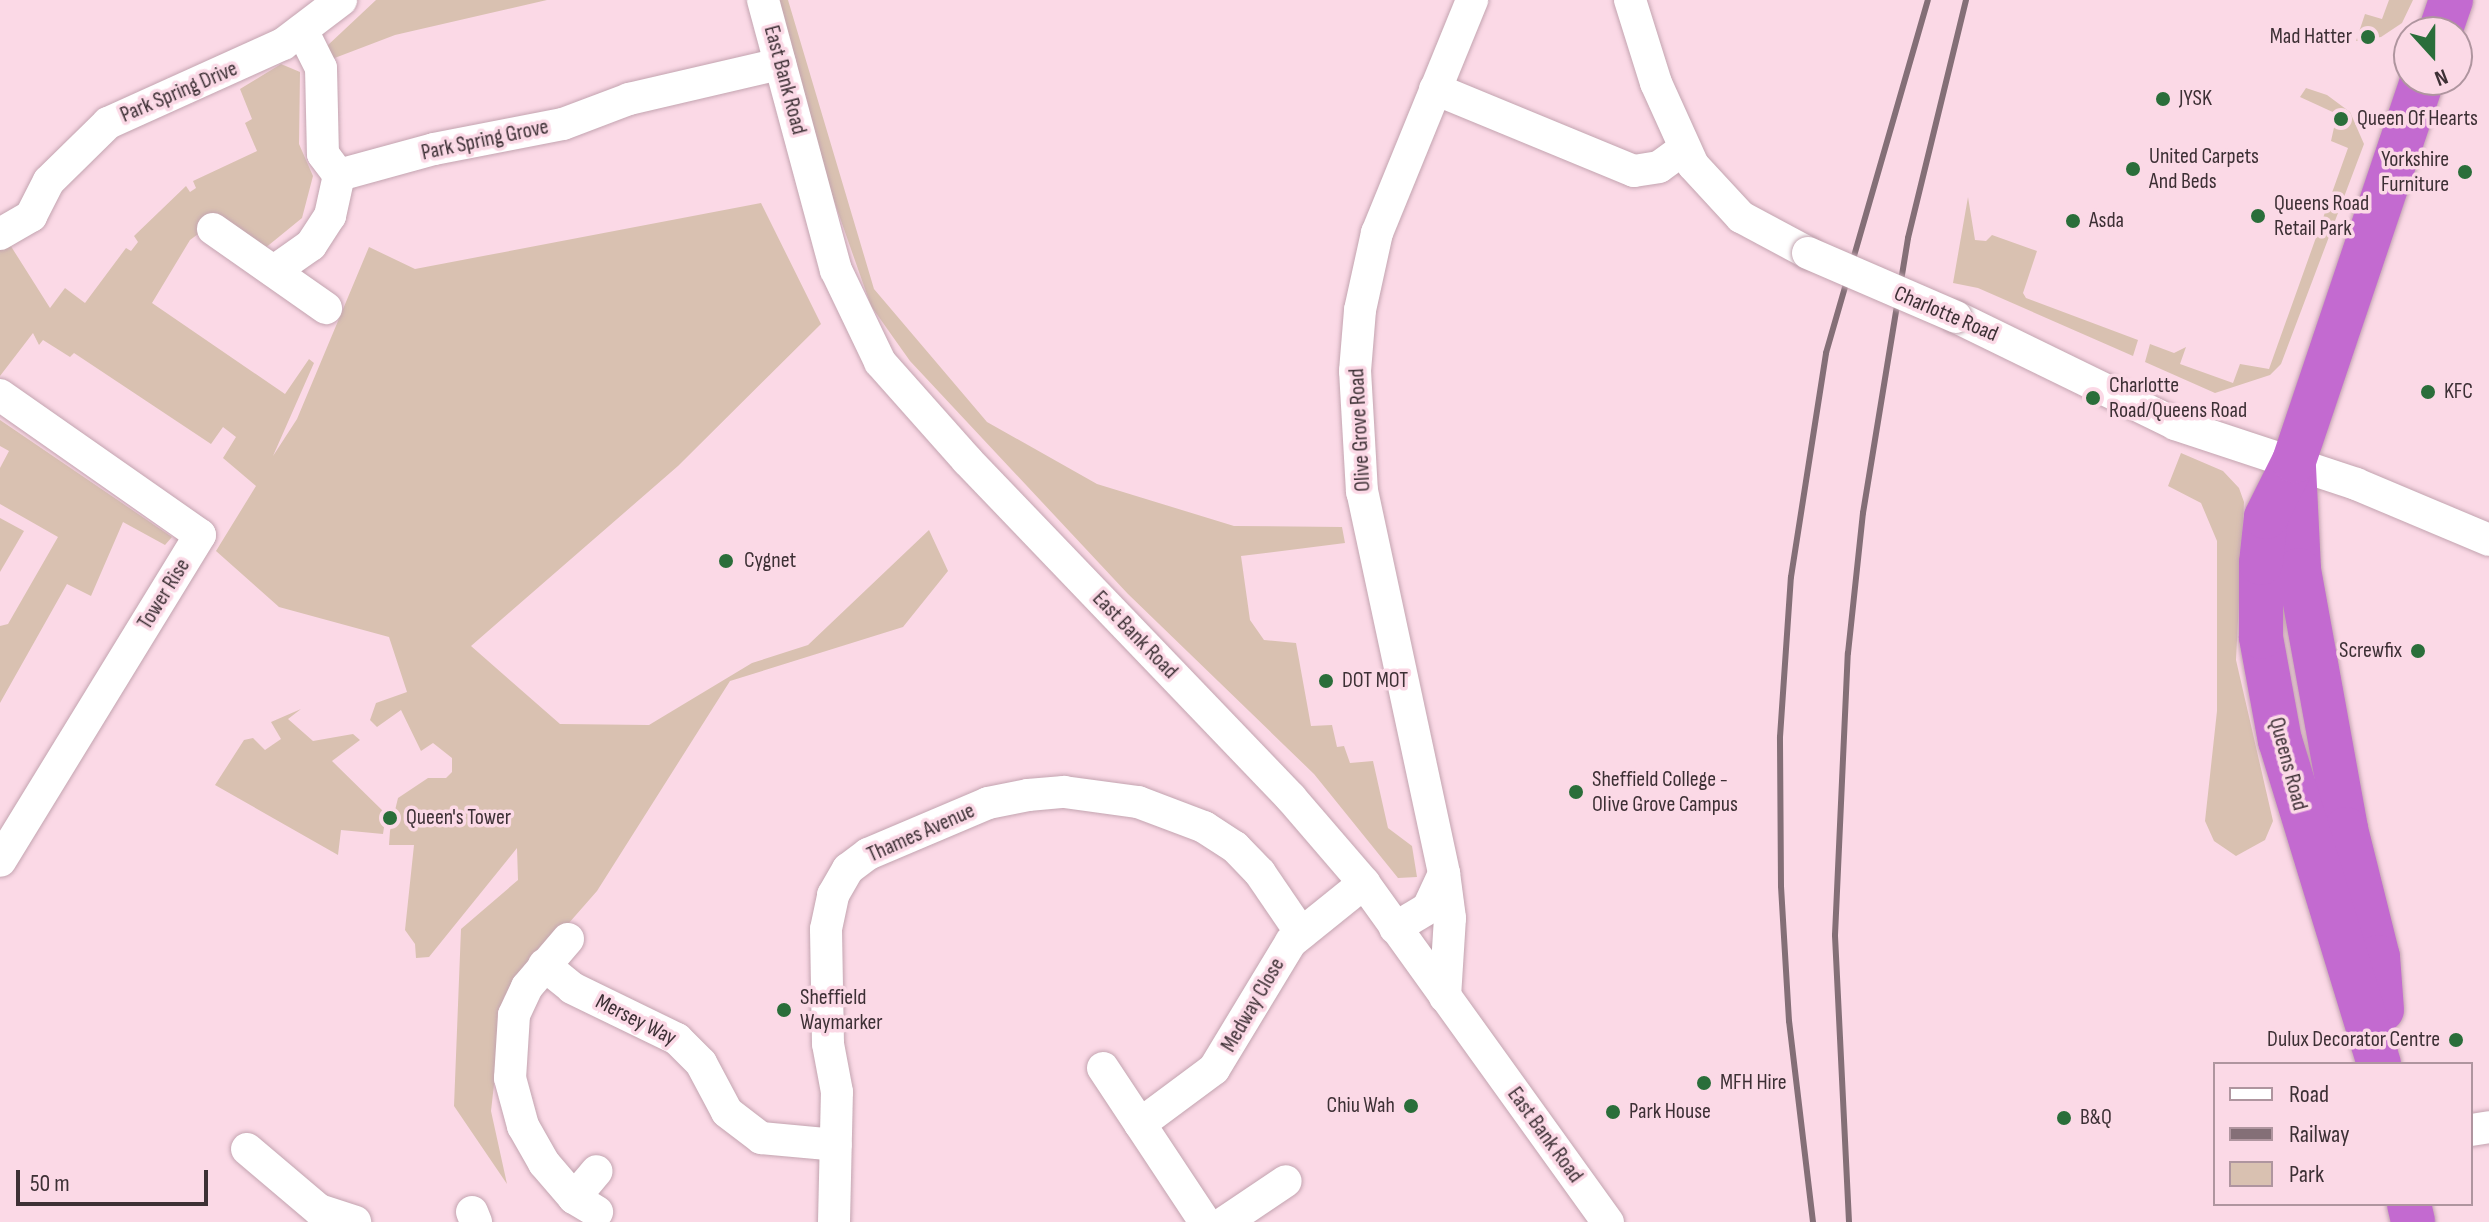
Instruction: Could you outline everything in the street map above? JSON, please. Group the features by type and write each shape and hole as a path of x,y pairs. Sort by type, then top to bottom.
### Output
{"highway":[{"name":"Queens Road","path":"2378,1062 2285,762 2261,637 2266,517 2294,461 2417,96"},
{"name":"Queens Road","path":"2294,461 2299,570 2340,798 2378,957 2387,1062"}],"street":[{"name":"Park Spring Drive","path":"0,234 31,216 49,181 108,123 243,65 302,30 341,0"},
{"name":"East Bank Road","path":"763,0 836,270 880,362 967,460 1291,798 1364,883 1608,1222"},
{"name":"Olive Grove Road","path":"1445,997 1450,918 1444,873 1362,492 1355,371 1360,310 1377,233 1472,0"},
{"path":"1435,89 1634,171 1659,167 1684,149 1630,0"},
{"path":"274,271 311,245 330,216 339,175 323,154 321,68 302,30"},
{"name":"Park Spring Grove","path":"339,175 434,149 563,124 629,99 780,64"},
{"name":"Charlotte Road","path":"1684,149 1741,217 1808,253 1956,317 2175,424 2294,461 2489,540"},
{"path":"213,229 326,308"},
{"name":"Tower Rise","path":"0,395 200,535 0,861"},
{"name":"Thames Avenue","path":"834,1222 836,1145 826,929 833,895 848,869 868,854 988,803 1028,795 1064,792 1138,802 1204,827 1235,847 1260,873 1301,933"},
{"path":"1395,928 1428,908 1444,873"},
{"name":"Medway Close","path":"1140,1124 1214,1069 1235,1042 1267,976 1301,933 1364,883"},
{"path":"568,939 544,965 514,1015 510,1078 523,1126 544,1163 585,1205 597,1171"},
{"name":"Mersey Way","path":"544,965 572,988 677,1039 701,1063 727,1112 761,1138 836,1145"},
{"path":"1103,1068 1205,1222"},
{"path":"247,1149 319,1210 355,1222"},
{"path":"1225,1222 1286,1181"}],"green space":[{"path":"376,0 547,0 395,35 332,59 327,46"},
{"path":"775,0 788,0 874,289 987,422 1097,484 1234,526 1342,527 1345,543 1241,556 1250,620 1264,640 1296,643 1311,726 1332,725 1337,747 1344,746 1350,763 1373,761 1388,828 1412,846 1417,877 1398,878 1314,774 1128,594 910,361 871,306 833,198"},
{"path":"2389,0 2413,0 2405,16 2393,16 2393,29 2381,37 2356,41 2365,14 2382,19"},
{"path":"281,64 300,72 299,144 313,176 302,218 264,249 217,220 190,240 152,303 285,394 309,359 314,363 273,456 297,419 369,247 415,269 761,203 821,324 678,466 471,646 560,724 649,725 752,663 808,645 929,530 948,571 903,627 730,681 597,891 504,997 491,1111 507,1184 454,1106 461,929 518,880 517,848 429,957 416,958 415,944 405,930 414,845 389,845 390,831 398,798 428,778 446,778 452,772 452,758 433,743 421,751 401,710 377,727 370,720 376,703 407,692 389,637 279,607 216,551 256,486 223,458 236,437 223,427 211,444 74,353 70,357 43,340 39,345 33,333 0,376 0,245 7,240 50,308 65,288 85,303 126,248 131,251 138,242 134,236 186,186 190,192 196,188 193,181 257,151 245,123 252,119 240,89"},
{"path":"2306,88 2327,95 2350,112 2364,144 2281,364 2270,375 2215,393 2145,362 2150,344 2174,353 2186,347 2180,364 2233,383 2240,364 2269,369 2348,148 2331,141 2337,114 2300,97"},
{"path":"1968,197 1975,240 1986,241 1992,235 2037,251 2023,293 2026,298 2138,340 2133,356 1978,288 1953,283"},
{"path":"0,420 172,537 165,545 123,522 91,596 67,584 0,703 0,626 8,624 58,537 0,504 0,468 9,451 0,446"},
{"path":"2181,453 2223,471 2239,488 2244,502 2236,660 2273,821 2265,840 2236,856 2214,841 2205,821 2217,711 2217,541 2201,503 2168,486"},
{"path":"0,518 24,531 0,572"},
{"path":"301,709 288,719 313,741 353,734 360,740 332,761 386,814 383,834 341,830 338,855 215,785 244,740 253,738 265,750 281,739 271,722"}],"railway":[{"path":"1813,1222 1789,1021 1781,886 1780,737 1791,577 1826,353 1928,0"},
{"path":"1849,1222 1835,935 1848,653 1863,513 1908,238 1966,0"}],"place":[{"name":"Mad Hatter","path":"2368,37"},
{"name":"JYSK","path":"2163,99"},
{"name":"Queen Of Hearts","path":"2341,119"},
{"name":"United Carpets And Beds","path":"2133,169"},
{"name":"Yorkshire Furniture","path":"2465,172"},
{"name":"Queens Road Retail Park","path":"2258,216"},
{"name":"Asda","path":"2073,221"},
{"name":"KFC","path":"2428,392"},
{"name":"Charlotte Road/Queens Road","path":"2093,398"},
{"name":"Cygnet","path":"726,561"},
{"name":"Screwfix","path":"2418,651"},
{"name":"DOT MOT","path":"1326,681"},
{"name":"Sheffield College - Olive Grove Campus","path":"1576,792"},
{"name":"Queen's Tower","path":"390,818"},
{"name":"Sheffield Waymarker","path":"784,1010"},
{"name":"Dulux Decorator Centre","path":"2456,1040"},
{"name":"MFH Hire","path":"1704,1083"},
{"name":"Chiu Wah","path":"1411,1106"},
{"name":"Park House","path":"1613,1112"},
{"name":"B&Q","path":"2064,1118"}]}
